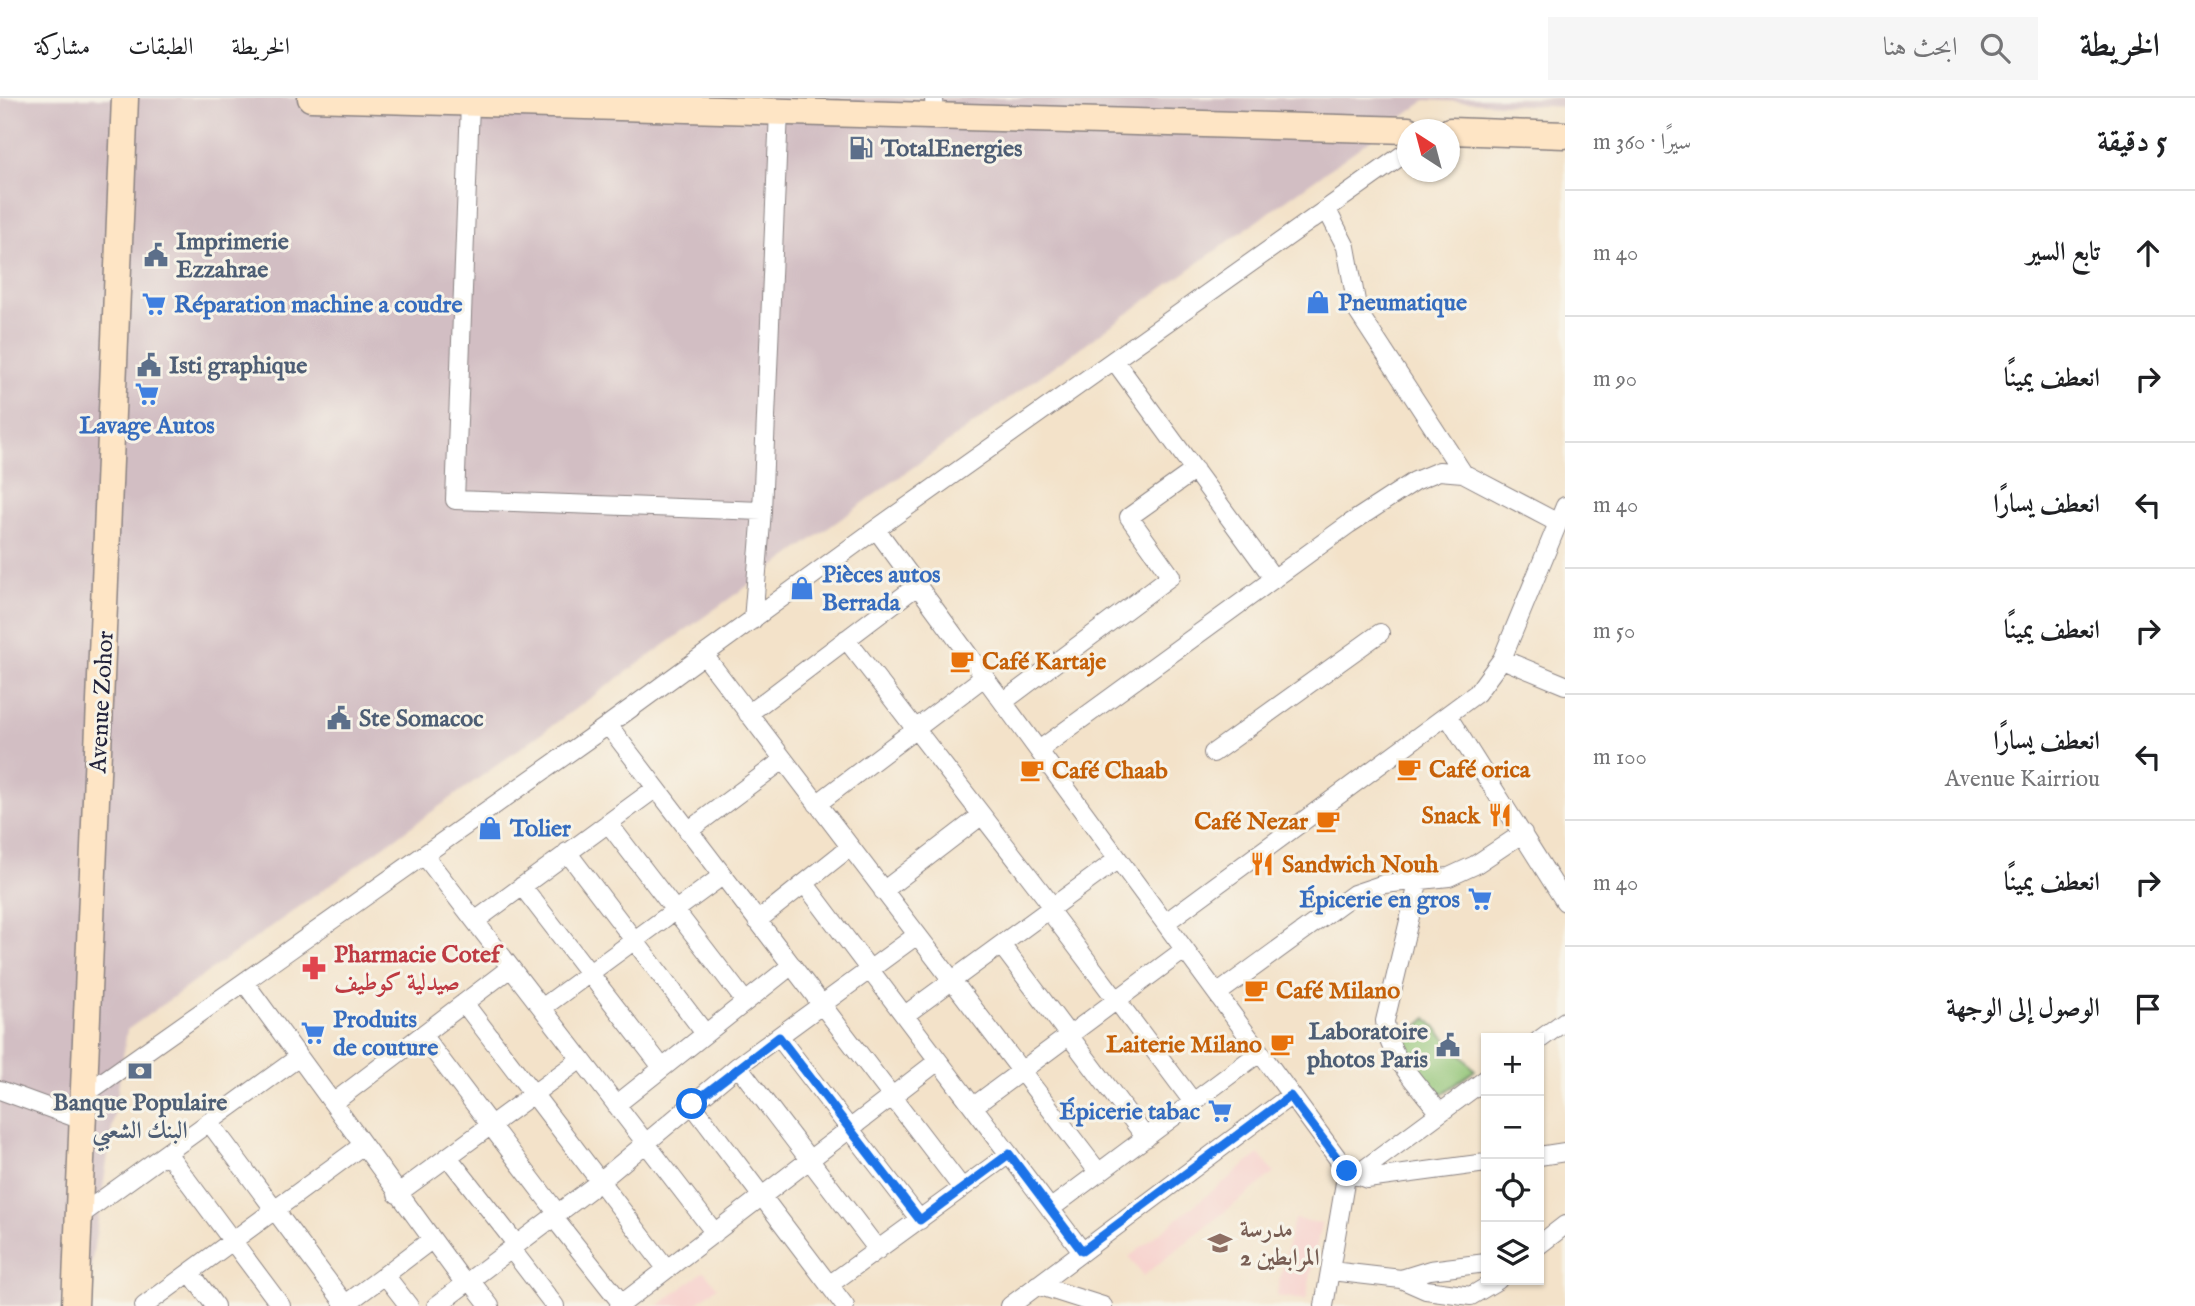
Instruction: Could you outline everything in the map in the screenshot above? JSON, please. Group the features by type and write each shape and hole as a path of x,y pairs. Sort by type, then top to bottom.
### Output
{"street":[{"name":"Avenue Zohor","path":"75,1306 125,98"},
{"path":"311,98 470,104 698,104 779,111 934,107 1397,129"},
{"path":"470,104 455,500 762,511"},
{"path":"752,620 762,511 779,111"},
{"path":"1460,131 1565,135"},
{"path":"0,1090 83,1107 245,983 608,725 876,529 1397,159"},
{"path":"1327,210 1346,247 1358,312 1463,473"},
{"path":"1114,360 1274,579"},
{"path":"1003,702 1171,576 1129,517 1195,470"},
{"path":"1039,750 1360,516 1415,481 1440,471 1463,473 1558,523"},
{"path":"1165,923 1477,693 1502,659 1565,506"},
{"path":"876,529 1290,1096 1351,1173 1367,1179 1481,1164"},
{"path":"748,714 918,585"},
{"path":"1213,753 1380,633"},
{"path":"846,639 982,815 1193,1102"},
{"path":"704,655 1099,1173"},
{"path":"1502,659 1565,685"},
{"path":"817,804 984,677"},
{"path":"1447,715 1565,902"},
{"path":"608,725 962,1188"},
{"path":"688,831 783,760"},
{"path":"475,921 656,788"},
{"path":"883,891 982,815"},
{"path":"608,823 744,1000"},
{"path":"1217,994 1354,894 1384,884 1449,877 1475,865 1523,833"},
{"path":"757,920 850,847"},
{"path":"567,852 704,1032"},
{"path":"424,855 715,1233"},
{"path":"905,1015 1118,859"},
{"path":"542,1008 722,876"},
{"path":"1419,879 1385,1021 1386,1034 1392,1049 1440,1113"},
{"path":"804,884 1082,1251"},
{"path":"522,886 662,1066"},
{"path":"436,1306 598,1183 738,1066 917,936"},
{"path":"1002,946 1146,1138"},
{"path":"974,1107 1184,950"},
{"path":"616,1105 744,1000 792,965"},
{"path":"333,1103 510,968"},
{"path":"245,983 430,1240 489,1306"},
{"path":"464,1003 598,1183 666,1268"},
{"path":"1544,1036 1565,1021"},
{"path":"422,1035 491,1125 621,1305 938,1061"},
{"path":"779,1037 920,1220"},
{"path":"1050,1209 1259,1053"},
{"path":"78,1217 299,1057"},
{"path":"397,1194 581,1059"},
{"path":"738,1066 878,1250"},
{"path":"1324,1306 1351,1173 1481,1083"},
{"path":"1010,1306 1290,1096"},
{"path":"692,1104 845,1306"},
{"path":"208,1122 344,1305 430,1240"},
{"path":"144,1306 363,1145"},
{"path":"1544,1155 1565,1152"},
{"path":"167,1153 281,1306"},
{"path":"829,1286 1009,1154"},
{"path":"448,1157 555,1306"},
{"path":"1544,1241 1565,1225"},
{"path":"1401,1279 1430,1270 1481,1264"},
{"path":"1331,1270 1401,1279 1426,1290 1471,1296 1490,1285"},
{"path":"190,1272 215,1306"},
{"path":"384,1275 409,1306"},
{"path":"1037,1285 1103,1306"}],"shaded area":[{"path":"0,98 1565,98 1565,107 1426,100 127,1030 85,1306 0,1306"},
{"path":"1259,1154 1274,1173 1143,1276 1129,1257"},
{"path":"1294,1219 1321,1223 1306,1300 1276,1296"},
{"path":"704,1271 717,1287 693,1306 658,1306"}],"green space":[{"path":"1427,1018 1475,1070 1431,1102 1392,1049"}],"place":[{"name":"TotalEnergies","path":"861,148"},
{"name":"Imprimerie Ezzahrae","path":"156,255"},
{"name":"Pneumatique","path":"1318,302"},
{"name":"Réparation machine a coudre","path":"154,304"},
{"name":"Isti graphique","path":"149,365"},
{"name":"Lavage Autos","path":"147,394"},
{"name":"Pièces autos Berrada","path":"802,588"},
{"name":"Café Kartaje","path":"962,661"},
{"name":"Ste Somacoc","path":"339,718"},
{"name":"Café orica","path":"1409,769"},
{"name":"Café Chaab","path":"1032,770"},
{"name":"Snack","path":"1500,815"},
{"name":"Café Nezar","path":"1328,821"},
{"name":"Tolier","path":"490,828"},
{"name":"Sandwich Nouh","path":"1262,864"},
{"name":"Épicerie en gros","path":"1480,899"},
{"name":"Pharmacie Cotef صيدلية كوطيف","path":"314,968"},
{"name":"Café Milano","path":"1256,990"},
{"name":"Produits de couture","path":"313,1033"},
{"name":"Laiterie Milano","path":"1282,1044"},
{"name":"Laboratoire photos Paris","path":"1448,1045"},
{"name":"Banque Populaire البنك الشعبي","path":"140,1071"},
{"name":"Épicerie tabac","path":"1220,1111"},
{"name":"مدرسة المرابطين 2","path":"1220,1243"}],"route":[{"path":"692,1104 779,1037 920,1220 1009,1154 1082,1251 1290,1096 1347,1171"}]}
